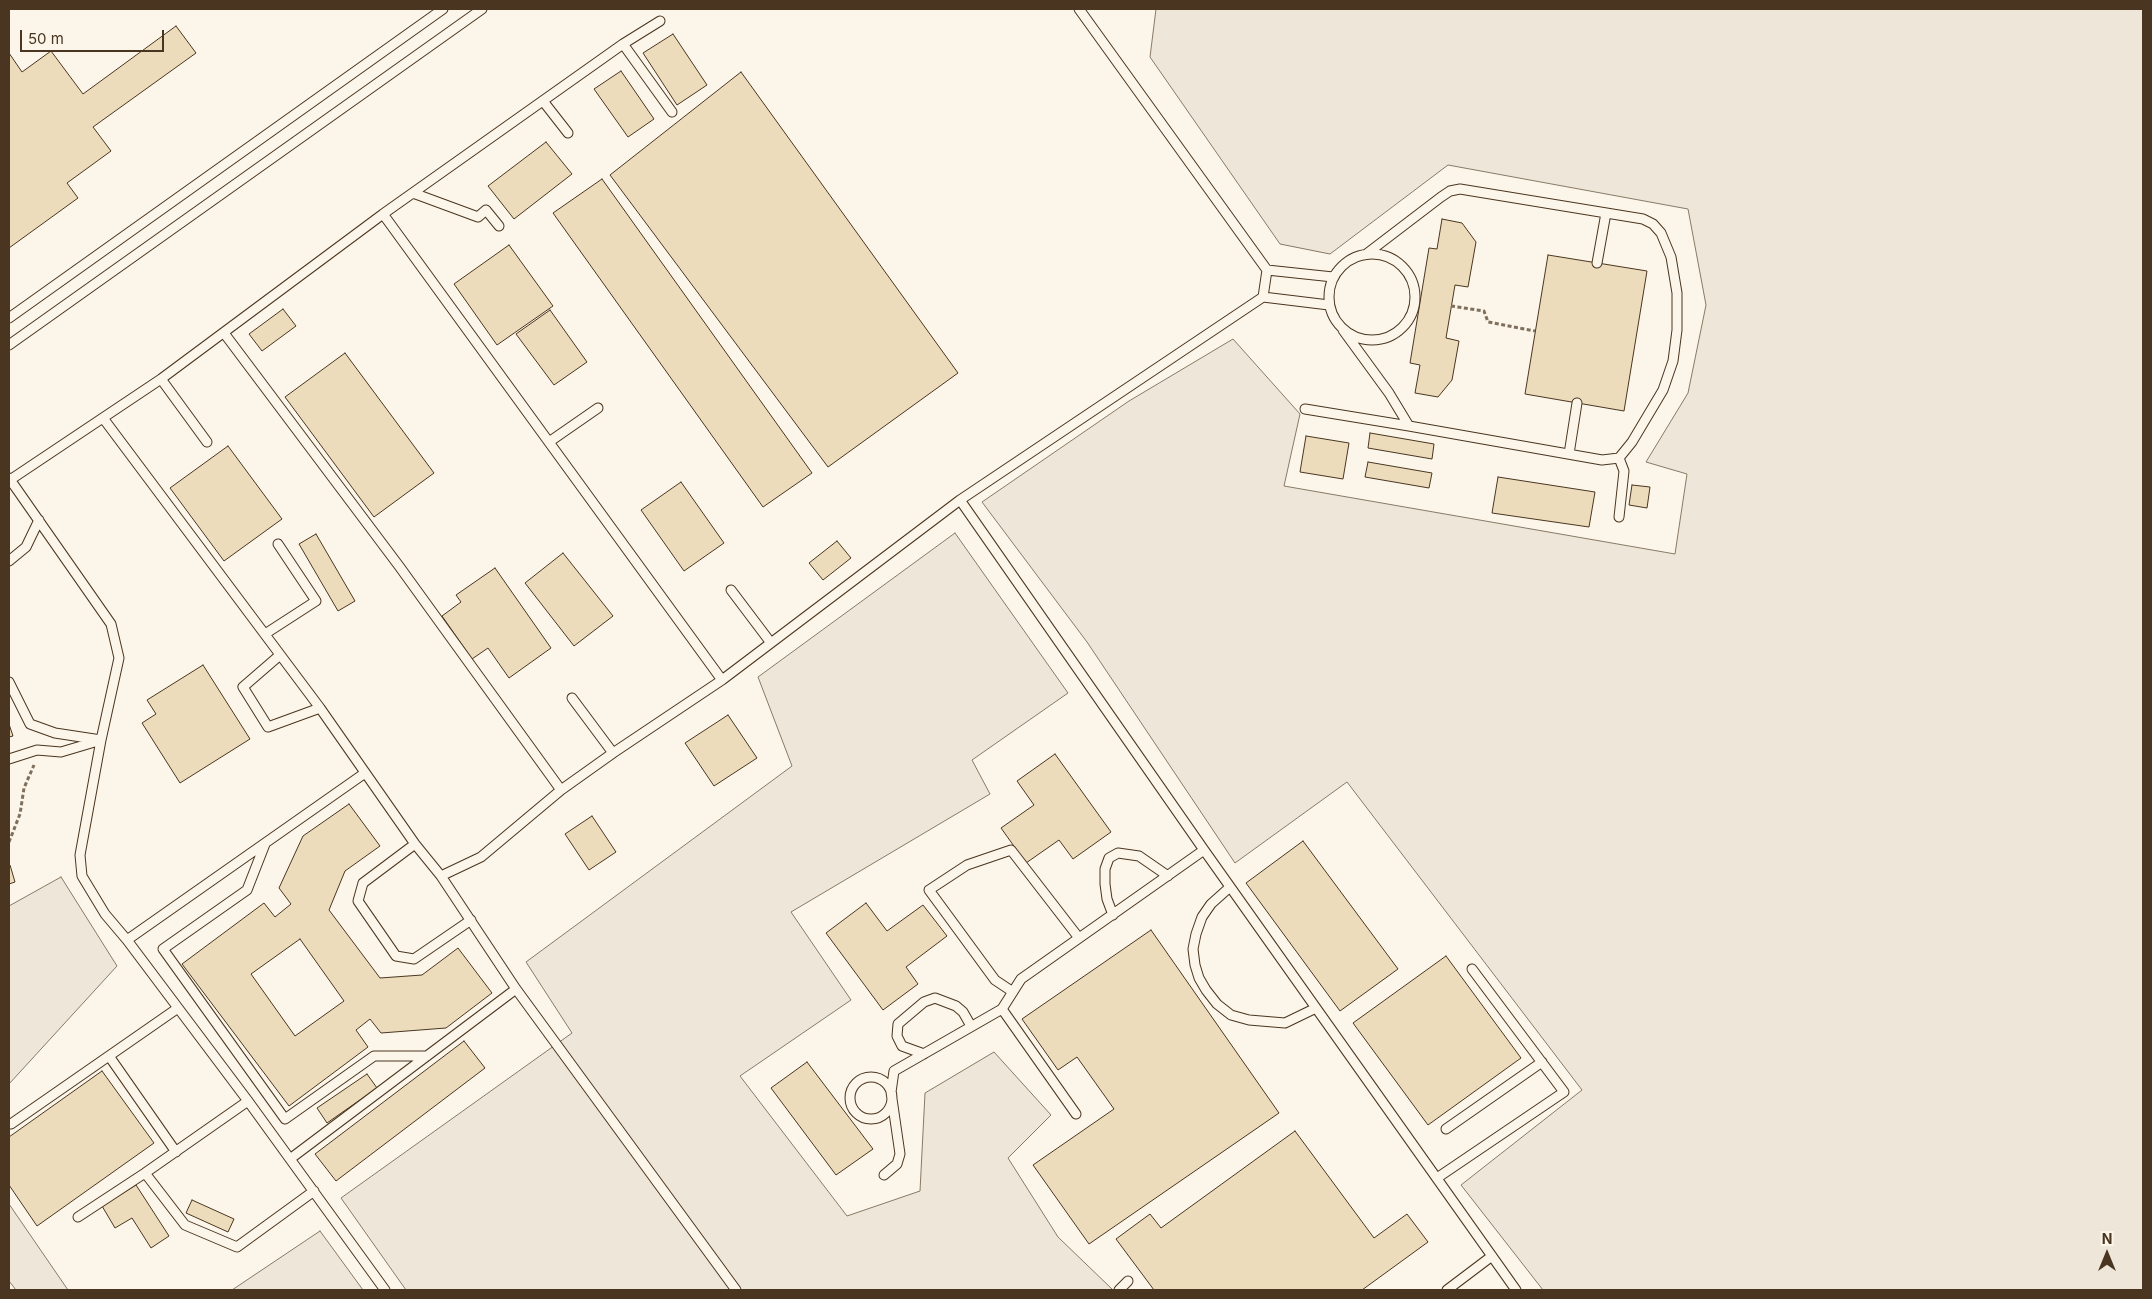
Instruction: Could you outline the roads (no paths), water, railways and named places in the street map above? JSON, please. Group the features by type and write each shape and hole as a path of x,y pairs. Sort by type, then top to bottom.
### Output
{"lane":[{"path":"9,318 444,9"},
{"path":"9,345 482,9"},
{"path":"1079,9 1267,270 1263,297"},
{"path":"385,1290 248,1101 127,940 105,914 82,876 80,855 101,740 119,658 111,624 9,479 161,379 383,214 623,44 660,21"},
{"path":"623,44 672,112"},
{"path":"543,101 568,133"},
{"path":"1305,409 1602,460 1619,458 1648,417 1663,390 1672,361 1676,330 1676,294 1671,257 1661,232 1653,224 1643,219 1460,189 1446,194 1366,254 1353,258 1342,266 1333,277 1329,291 1329,305 1334,319 1389,393 1409,426"},
{"path":"413,193 478,217 486,210 499,226"},
{"path":"1597,262 1606,213"},
{"path":"383,214 722,680"},
{"path":"1343,330 1356,338 1370,340 1384,338 1397,332 1407,322 1413,309 1412,281 1404,269 1393,260 1380,255 1366,254"},
{"path":"1267,270 1333,277"},
{"path":"441,876 481,857 561,790 613,752 722,680 960,500 1263,297 1329,305"},
{"path":"224,333 399,566 561,790"},
{"path":"161,379 207,442"},
{"path":"1570,454 1578,403"},
{"path":"549,442 598,408"},
{"path":"103,418 320,708 415,844 441,876 516,989 736,1290"},
{"path":"1619,458 1624,471 1619,517"},
{"path":"960,500 1230,887 1516,1290"},
{"path":"9,561 26,547 39,520"},
{"path":"265,634 316,601 278,544"},
{"path":"731,590 771,643"},
{"path":"280,656 242,687 268,727 320,708"},
{"path":"9,682 30,724 55,733 101,740"},
{"path":"572,698 613,752"},
{"path":"9,759 37,750 61,752 101,740"},
{"path":"127,940 365,773"},
{"path":"265,844 246,890 163,948 285,1119 374,1056 427,1056"},
{"path":"415,844 363,883 358,901 396,956 414,959 471,920"},
{"path":"1013,992 995,980 929,890 967,865 1011,850 1079,938"},
{"path":"884,1175 897,1164 900,1154 891,1092 884,1081 870,1077 864,1078 853,1086 850,1092 851,1106 861,1116 874,1119 887,1112 892,1099 891,1092 894,1071 1002,1009 1021,979 1204,850"},
{"path":"1113,915 1107,899 1105,884 1105,869 1109,858 1118,853 1139,856 1168,876"},
{"path":"1230,887 1211,904 1202,917 1196,934 1193,949 1195,965 1199,978 1206,990 1217,1004 1231,1015 1249,1020 1285,1023 1316,1008"},
{"path":"1437,1178 1564,1092 1472,969"},
{"path":"290,1159 516,989"},
{"path":"924,1054 902,1046 897,1036 898,1024 924,1002 934,998 956,1006 963,1012 971,1026"},
{"path":"11,1124 178,1008"},
{"path":"1002,1009 1076,1114"},
{"path":"109,1056 176,1152"},
{"path":"1446,1129 1542,1062"},
{"path":"78,1217 176,1152 248,1101"},
{"path":"145,1173 185,1225 237,1247 314,1191"},
{"path":"1447,1290 1492,1256"},
{"path":"1118,1290 1128,1280"}]}
